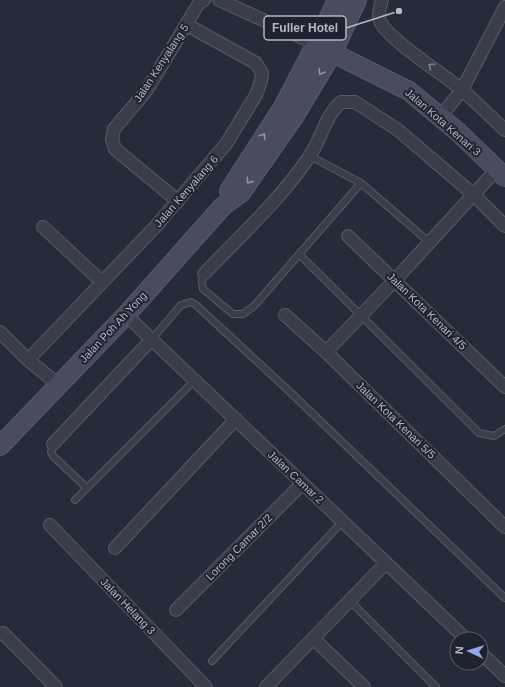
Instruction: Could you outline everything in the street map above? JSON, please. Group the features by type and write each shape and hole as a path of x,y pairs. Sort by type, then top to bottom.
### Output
{"main road":[{"name":"Jalan Poh Ah Yong","path":"223,206 231,186 283,106 316,44 337,0"},
{"name":"Jalan Poh Ah Yong","path":"0,446 126,315 223,206 241,193 294,117 333,52 357,0"},
{"path":"316,44 333,52"},
{"name":"Jalan Kota Kenari 3","path":"333,52 400,85 420,99 501,173"}],"street":[{"name":"Jalan Kenyalang 5","path":"178,201 115,149 112,139 114,129 147,90 199,3 204,0"},
{"path":"219,0 316,44"},
{"path":"382,0 379,9 380,21 385,28 405,47 462,90 505,130"},
{"path":"440,117 462,90 505,7"},
{"name":"Jalan Kenyalang 6","path":"28,360 178,201 226,144 256,95 262,73 256,63 187,25"},
{"path":"204,274 289,184 310,156 335,107 341,102 355,102 398,130 474,195 505,226"},
{"path":"326,352 395,280 428,242 474,195 501,173"},
{"path":"43,227 102,282"},
{"name":"Jalan Kota Kenari 4/5","path":"348,236 505,387"},
{"name":"Jalan Camar 2","path":"126,315 458,631"},
{"name":"Jalan Kota Kenari 5/5","path":"285,315 326,352 505,527"},
{"path":"0,332 28,360 59,385"},
{"path":"53,444 152,340"},
{"path":"115,548 236,419"},
{"name":"Lorong Camar 2/2","path":"176,610 302,484"},
{"name":"Jalan Helang 3","path":"50,525 206,687"},
{"path":"266,687 386,563"},
{"path":"3,633 52,685"},
{"path":"313,638 364,687"},
{"path":"489,661 505,676"}],"lane":[{"path":"310,156 361,183 428,242"},
{"path":"204,274 202,282 203,288 233,314 238,316 243,314 254,306 300,255 361,183"},
{"path":"300,255 479,433 494,436 505,429"},
{"path":"152,340 181,305 191,302 196,305 306,407 505,598"},
{"path":"75,500 195,380"},
{"path":"53,444 51,452 56,460 87,488"},
{"path":"212,661 343,521"},
{"path":"349,600 436,687"}],"place":[{"name":"Fuller Hotel","path":"399,11"}]}
